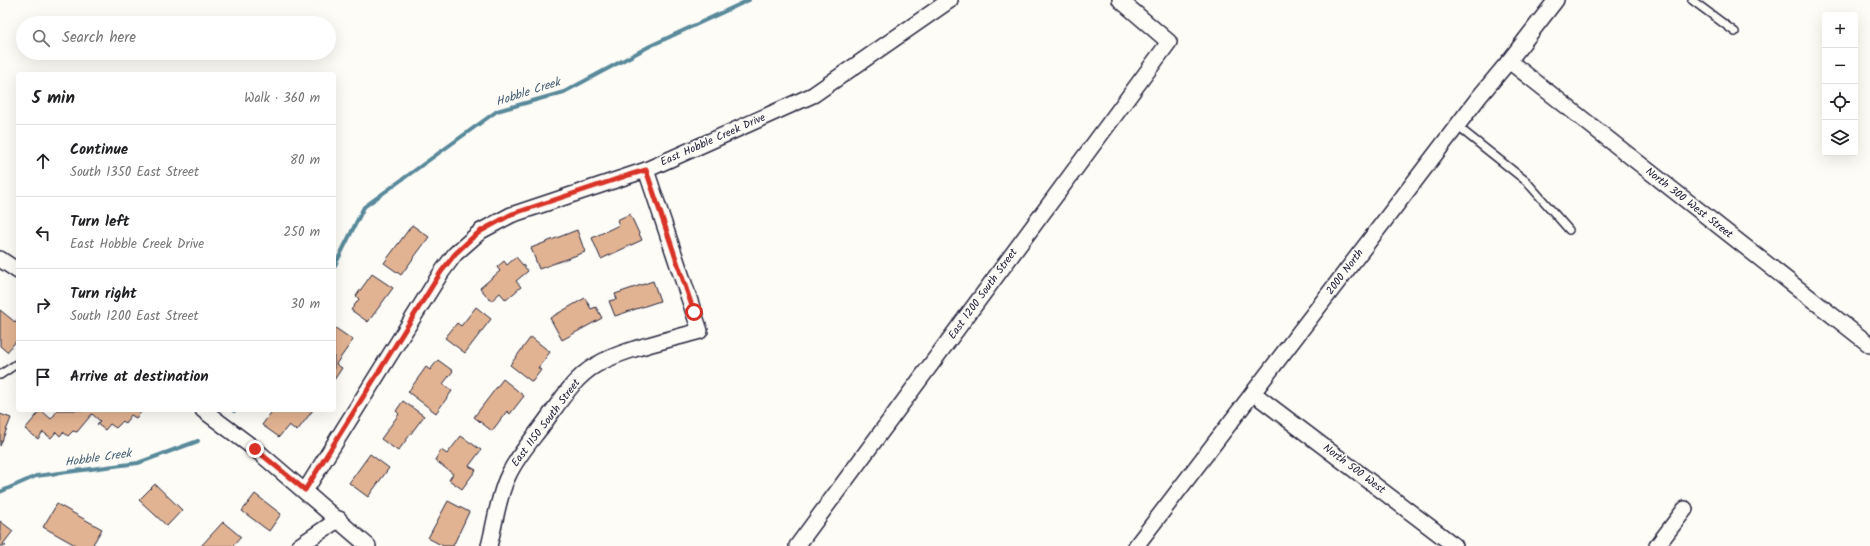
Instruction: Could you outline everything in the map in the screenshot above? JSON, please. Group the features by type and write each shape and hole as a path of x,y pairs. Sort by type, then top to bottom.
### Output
{"street":[{"name":"East Hobble Creek Drive","path":"305,490 441,272 455,254 481,231 512,214 646,170 813,95 950,0"},
{"name":"East 1200 South Street","path":"797,546 1169,42 1120,0"},
{"name":"2000 North","path":"1136,546 1457,126 1556,0"},
{"name":"North 300 West Street","path":"1509,61 1870,345"},
{"name":"East 1150 South Street","path":"489,546 500,496 508,476 520,456 577,380 595,365 614,356 700,332 646,170"},
{"path":"0,259 16,270"},
{"name":"North 500 West","path":"1253,393 1455,546"},
{"path":"207,412 305,490 368,546"},
{"path":"1657,546 1685,509"},
{"path":"299,546 339,519"}],"lane":[{"path":"1692,0 1735,32"},
{"path":"1457,126 1526,181 1569,230"},
{"path":"0,375 16,364"}],"building":[{"path":"630,214 642,240 601,259 592,238 619,225 617,220"},
{"path":"412,225 429,237 401,275 384,263"},
{"path":"577,230 585,252 539,269 531,248"},
{"path":"516,257 528,271 516,281 521,287 506,300 500,293 491,301 480,288 500,271 497,267 504,261 507,265"},
{"path":"372,274 393,288 368,322 351,310 359,299 356,296"},
{"path":"653,281 660,301 615,316 609,301 617,299 615,294"},
{"path":"585,298 591,309 596,307 602,318 562,340 550,318"},
{"path":"476,307 491,319 465,353 445,338 457,323 461,326"},
{"path":"0,310 15,322 16,321 16,341 7,352 0,346"},
{"path":"336,328 353,340 336,364"},
{"path":"531,337 550,352 538,368 541,370 532,382 510,365"},
{"path":"438,360 453,371 443,384 452,391 436,413 408,392 426,367 430,370"},
{"path":"336,364 342,368 336,377"},
{"path":"503,379 524,396 510,414 507,411 492,431 474,417"},
{"path":"403,401 424,416 398,451 381,439 399,414 396,411"},
{"path":"39,412 43,412 51,419 56,412 141,412 136,418 131,415 125,423 123,421 116,428 110,424 105,430 97,424 100,421 92,414 77,432 73,431 68,436 63,432 60,436 56,432 51,438 43,432 38,439 25,429"},
{"path":"272,412 311,412 297,431 289,425 279,437 262,425"},
{"path":"0,414 11,418 0,446"},
{"path":"461,436 481,450 469,466 476,470 462,489 449,480 453,474 435,460 441,450 447,454"},
{"path":"370,454 389,468 368,497 349,483"},
{"path":"155,484 182,510 167,526 139,500"},
{"path":"255,494 281,514 269,531 242,511"},
{"path":"448,501 469,512 453,546 443,546 428,538"},
{"path":"57,504 102,529 92,546 77,546 43,527"},
{"path":"0,521 13,531 3,544 6,546 0,546"},
{"path":"223,522 241,537 233,546 201,546"}],"waterway":[{"name":"Hobble Creek","path":"336,263 364,207 497,111 564,92 650,46 749,0"},
{"name":"Hobble Creek","path":"0,492 36,476 138,463 198,441"}],"route":[{"path":"255,449 305,490 441,272 455,254 481,231 512,214 629,175 646,170 694,312"}]}
